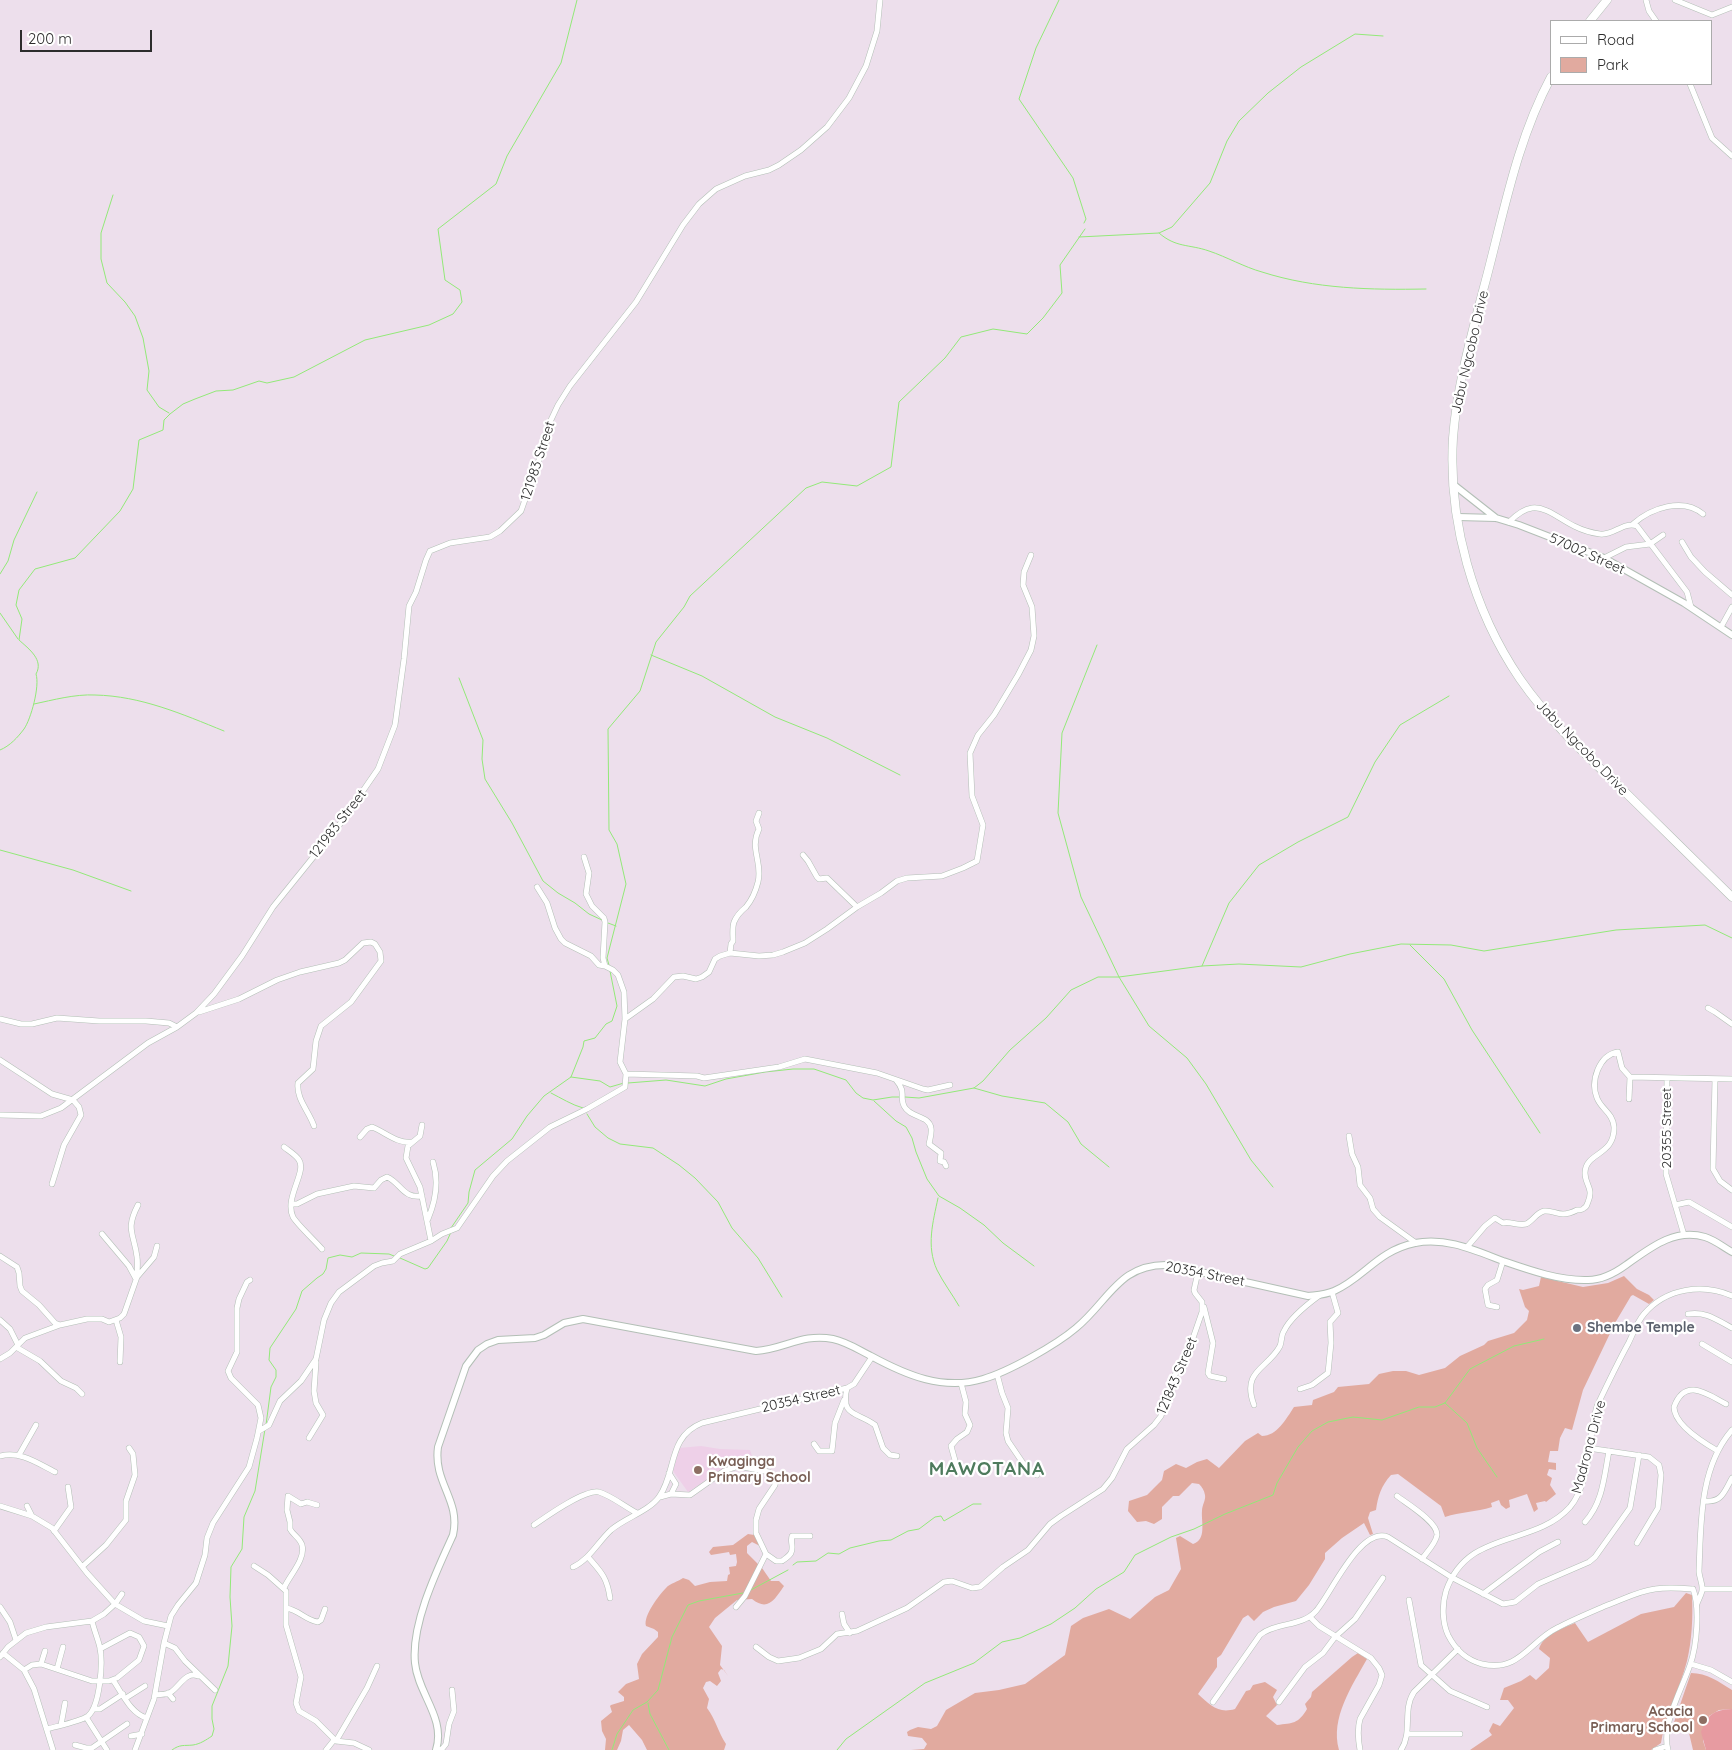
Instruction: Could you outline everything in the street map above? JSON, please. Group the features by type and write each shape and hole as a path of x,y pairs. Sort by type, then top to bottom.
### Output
{"main road":[{"path":"1591,20 1607,0"},
{"name":"Jabu Ngcobo Drive","path":"1550,79 1534,111 1518,162 1465,359 1455,415 1454,485 1467,562 1483,609 1494,632 1520,679 1552,720 1732,897"}],"street":[{"name":"121983 Street","path":"0,1115 41,1116 53,1112 73,1100 148,1043 177,1027 196,1013 214,994 242,956 273,908 340,824 369,785 378,769 395,725 409,606 416,592 430,551 450,543 490,537 500,531 522,511 545,449 550,422 570,386 636,302 683,225 699,204 716,189 745,176 766,171 779,165 802,150 827,128 849,98 866,66 877,31 880,0"},
{"path":"1646,0 1649,11 1655,20"},
{"path":"1675,0 1712,15 1732,7"},
{"path":"1690,85 1712,138 1732,156"},
{"path":"1454,485 1496,518"},
{"path":"1509,522 1522,512 1535,508 1546,511 1581,529 1598,534 1610,534 1633,524 1646,514 1659,508 1692,507 1703,514"},
{"name":"57002 Street","path":"1458,517 1496,518 1604,558 1691,607 1732,635"},
{"path":"1633,524 1638,527 1687,592 1691,607"},
{"path":"1604,558 1626,547 1650,544 1663,535"},
{"path":"1682,542 1705,572 1732,595"},
{"path":"625,1019 653,1000 674,977 683,976 699,979 708,972 715,959 730,954 759,956 783,952 812,938 856,907 902,880 942,876 977,860 982,825 972,796 970,753 978,736 994,715 1031,650 1034,636 1032,611 1023,585 1024,572 1031,555"},
{"path":"1721,627 1732,607"},
{"path":"730,954 731,944 734,941 732,931 734,923 755,891 759,877 759,866 754,846 759,829 756,821 759,814"},
{"path":"803,855 819,879 827,878 856,907"},
{"path":"309,1438 323,1415 316,1403 313,1377 324,1320 336,1295 374,1266 393,1261 400,1254 457,1228 507,1161 550,1127 613,1095 626,1083 626,1074 620,1062 625,1019 624,992 618,975 609,968 602,958 605,922 604,918 587,898 586,891 589,874 584,857"},
{"path":"537,887 547,903 555,928 561,939 591,956 599,965 609,968"},
{"path":"196,1013 239,999 277,980 343,961 363,943 371,942 376,944 380,952 381,961 351,1002 321,1026 316,1041 313,1069 298,1083 299,1097 309,1112 314,1126"},
{"path":"1708,1008 1732,1024"},
{"path":"0,1019 21,1024 32,1024 57,1018 99,1021 146,1021 169,1023 177,1027"},
{"path":"1467,1247 1468,1243 1495,1218 1504,1223 1526,1224 1536,1214 1546,1211 1566,1214 1584,1209 1591,1195 1585,1174 1586,1166 1589,1160 1608,1147 1614,1128 1610,1115 1597,1098 1595,1078 1602,1062 1618,1052 1622,1068 1630,1077 1629,1099"},
{"path":"0,1060 52,1094 73,1100 81,1110 81,1115 64,1145 52,1184"},
{"path":"626,1074 697,1076 704,1078 779,1067 805,1060 866,1070 916,1088 928,1090 950,1085"},
{"path":"1630,1077 1732,1079"},
{"name":"20355 Street","path":"1667,1078 1666,1174 1684,1235"},
{"path":"1715,1078 1713,1169 1720,1181 1732,1190"},
{"path":"896,1080 901,1086 904,1107 912,1114 925,1119 929,1123 931,1132 929,1144 941,1154 940,1161 944,1162 946,1166"},
{"path":"422,1125 420,1136 408,1146 406,1158 418,1180 428,1219 431,1241"},
{"path":"360,1137 367,1129 372,1127 407,1143 412,1142"},
{"path":"1349,1136 1352,1154 1359,1172 1360,1185 1370,1198 1373,1209 1380,1217 1416,1243"},
{"path":"284,1147 299,1160 301,1167 300,1176 293,1191 294,1219 322,1249"},
{"path":"428,1219 434,1205 436,1188 436,1173 433,1162"},
{"path":"292,1204 297,1204 317,1194 354,1186 374,1188 381,1180 387,1177 404,1192 417,1197 422,1196"},
{"path":"1675,1205 1689,1202 1732,1227"},
{"path":"137,1278 137,1254 130,1224 138,1205"},
{"path":"102,1234 137,1278"},
{"name":"20354 Street","path":"660,1496 678,1445 687,1433 698,1425 846,1388 854,1384 872,1357 909,1375 938,1382 962,1383 980,1380 997,1374 1068,1335 1084,1321 1121,1280 1143,1267 1169,1265 1308,1296 1332,1292 1395,1249 1416,1243 1438,1242 1467,1247 1503,1261 1560,1277 1591,1280 1614,1273 1664,1240 1684,1235 1705,1237 1732,1252"},
{"path":"0,1359 25,1338 60,1324 87,1319 102,1319 109,1322 116,1320 124,1314 137,1278 154,1257 157,1246"},
{"path":"0,1256 17,1267 20,1274 22,1291 55,1322 60,1324"},
{"path":"1497,1307 1488,1305 1485,1289 1497,1280 1503,1261"},
{"name":"121843 Street","path":"756,1647 769,1657 783,1662 821,1649 837,1634 850,1633 907,1608 944,1582 952,1581 972,1588 982,1586 1003,1567 1028,1550 1050,1524 1105,1487 1128,1449 1161,1416 1175,1376 1192,1341 1202,1312 1202,1305 1194,1290 1198,1272"},
{"path":"135,1750 155,1695 168,1626 178,1605 196,1583 205,1555 207,1538 213,1523 249,1467 260,1430 261,1418 258,1405 231,1378 228,1371 237,1352 237,1308 239,1299 247,1282 250,1280"},
{"name":"Madrona Drive","path":"1732,1296 1707,1289 1686,1290 1666,1297 1645,1313 1597,1406 1581,1488 1569,1507 1545,1525 1501,1540 1471,1555 1451,1578 1445,1594 1444,1619 1449,1636 1466,1657 1480,1663 1494,1665 1507,1663 1522,1657 1555,1628 1637,1593 1662,1588 1732,1589"},
{"path":"1300,1389 1312,1385 1328,1373 1331,1343 1330,1322 1338,1313 1332,1292"},
{"path":"1254,1405 1250,1387 1257,1372 1280,1346 1286,1327 1320,1295"},
{"path":"1202,1305 1206,1310 1213,1343 1208,1373 1210,1376 1224,1379"},
{"path":"1688,1314 1706,1314 1732,1328"},
{"path":"0,1320 10,1328 17,1346 40,1361 61,1381 76,1388 82,1394"},
{"path":"116,1320 121,1337 120,1362"},
{"path":"452,1690 454,1711 449,1724 446,1744 442,1749 436,1750 439,1731 432,1709 419,1683 414,1651 428,1593 455,1528 453,1507 441,1481 437,1458 438,1447 468,1362 478,1350 486,1344 498,1340 535,1338 564,1323 583,1320 756,1351 767,1350 801,1339 827,1338 844,1342 872,1357"},
{"path":"1702,1344 1732,1362"},
{"path":"260,1430 269,1425 280,1401 301,1381 316,1359"},
{"path":"997,1374 1008,1408 1006,1433 1008,1441 1027,1469 1038,1475"},
{"path":"956,1464 951,1446 957,1439 968,1432 970,1425 966,1414 966,1402 962,1383"},
{"path":"846,1388 846,1406 850,1412 875,1425 885,1451 890,1455 897,1456"},
{"path":"1718,1451 1680,1423 1676,1418 1674,1407 1683,1393 1693,1389 1702,1391 1726,1404"},
{"path":"814,1444 819,1452 832,1451 835,1423 845,1397"},
{"path":"20,1455 36,1425"},
{"path":"1655,1750 1667,1748 1668,1728 1691,1664 1704,1501 1709,1473 1718,1451 1732,1430"},
{"path":"83,1566 106,1545 126,1520 126,1501 135,1475 133,1454 129,1448"},
{"path":"1588,1448 1649,1457 1659,1465 1661,1475 1658,1508 1637,1543"},
{"path":"1585,1522 1594,1512 1601,1496 1609,1451"},
{"path":"0,1456 20,1455 55,1472"},
{"path":"1213,1702 1260,1635 1269,1629 1310,1617 1318,1609 1349,1560 1373,1538 1380,1536 1388,1538 1451,1578 1503,1604 1512,1603 1538,1584 1590,1562 1630,1508 1639,1455"},
{"path":"573,1567 588,1557 612,1530 660,1496 671,1494 690,1495 724,1472 743,1466 773,1473 778,1478 759,1509 756,1528 757,1537 766,1554 776,1561 782,1562 791,1552 792,1536 810,1536"},
{"path":"669,1473 676,1484 671,1494"},
{"path":"1704,1501 1719,1499 1732,1478"},
{"path":"54,1531 71,1507 68,1488"},
{"path":"534,1525 569,1502 595,1492 637,1513"},
{"path":"284,1588 289,1576 298,1565 302,1549 300,1542 290,1529 287,1510 288,1496 302,1504 308,1502 317,1505"},
{"path":"1397,1496 1433,1524 1436,1530 1436,1538 1422,1559"},
{"path":"0,1506 32,1516 46,1524 115,1604 144,1620 168,1626"},
{"path":"28,1506 32,1516"},
{"path":"1483,1594 1539,1552 1558,1542"},
{"path":"736,1607 745,1596 766,1554"},
{"path":"588,1557 605,1577 609,1587 610,1598"},
{"path":"254,1566 284,1588 287,1593 287,1631 301,1677 297,1707 302,1714 316,1721 335,1741 354,1743 369,1750"},
{"path":"1279,1702 1302,1670 1327,1650 1335,1637 1357,1617 1383,1578"},
{"path":"44,1747 52,1747 34,1689 24,1670 2,1655 16,1640 35,1630 92,1621 115,1604 122,1594"},
{"path":"1409,1600 1418,1659 1421,1665 1431,1676 1450,1691 1487,1707"},
{"path":"0,1608 10,1622 16,1640"},
{"path":"286,1608 293,1609 308,1620 316,1622 321,1620 325,1608"},
{"path":"842,1614 844,1624 850,1633"},
{"path":"1310,1617 1335,1637 1371,1658 1381,1672 1379,1685 1360,1719 1358,1731 1360,1750"},
{"path":"46,1729 86,1717 96,1703 100,1681 100,1649 92,1621"},
{"path":"24,1670 32,1665 41,1664 92,1681 113,1680 139,1660 144,1646 142,1640 135,1634 130,1633 100,1649"},
{"path":"164,1643 175,1648 200,1678"},
{"path":"57,1669 63,1647"},
{"path":"1400,1750 1407,1734 1409,1700 1458,1649"},
{"path":"41,1664 45,1651"},
{"path":"1691,1664 1712,1670 1732,1682"},
{"path":"326,1750 335,1741 363,1695 377,1666"},
{"path":"155,1695 168,1693 195,1674 215,1690"},
{"path":"113,1680 139,1716 147,1718"},
{"path":"93,1709 100,1709 145,1686"},
{"path":"168,1693 174,1699"},
{"path":"61,1725 65,1703"},
{"path":"86,1717 107,1750"},
{"path":"75,1745 89,1748 127,1724"},
{"path":"132,1736 142,1734"},
{"path":"1407,1734 1460,1734"}],"shaded area":[{"name":"Kwaginga Primary School","path":"701,1446 750,1450 753,1459 724,1469 688,1492 673,1471 679,1448"},
{"path":"1732,1709 1732,1750 1706,1750 1701,1732 1706,1721 1712,1714 1720,1710"}],"green space":[{"path":"1624,1276 1637,1289 1654,1300 1649,1304 1633,1295 1631,1296 1615,1323 1583,1390 1572,1430 1565,1428 1560,1438 1558,1451 1550,1451 1548,1462 1556,1463 1556,1470 1549,1469 1547,1475 1552,1478 1550,1485 1556,1494 1546,1502 1536,1503 1538,1509 1534,1512 1527,1494 1509,1500 1510,1507 1506,1509 1499,1500 1491,1503 1492,1507 1445,1517 1441,1506 1398,1474 1391,1475 1380,1491 1376,1510 1370,1512 1368,1518 1373,1534 1370,1535 1364,1523 1342,1538 1325,1553 1325,1559 1309,1585 1296,1601 1263,1612 1254,1621 1248,1615 1243,1618 1221,1655 1217,1658 1217,1667 1198,1694 1215,1708 1224,1710 1235,1709 1246,1691 1250,1690 1253,1685 1265,1682 1277,1690 1273,1697 1277,1705 1266,1716 1277,1725 1291,1723 1301,1718 1307,1709 1305,1704 1311,1697 1312,1692 1352,1657 1358,1653 1367,1659 1349,1691 1340,1714 1337,1726 1339,1750 911,1750 924,1749 927,1744 922,1738 908,1736 907,1732 910,1730 918,1727 931,1729 937,1726 946,1710 975,1693 1025,1684 1065,1655 1071,1626 1083,1618 1109,1609 1130,1619 1155,1597 1169,1590 1181,1569 1176,1538 1180,1536 1193,1544 1200,1539 1202,1534 1202,1509 1205,1497 1200,1485 1192,1483 1179,1496 1173,1496 1162,1507 1162,1519 1154,1524 1146,1521 1137,1522 1128,1511 1129,1501 1147,1495 1162,1480 1164,1471 1176,1464 1186,1468 1207,1459 1219,1468 1245,1441 1258,1433 1262,1436 1277,1430 1294,1407 1312,1405 1313,1400 1334,1392 1338,1387 1369,1384 1379,1374 1406,1371 1419,1375 1445,1368 1460,1356 1484,1345 1488,1341 1514,1333 1527,1320 1529,1311 1525,1307 1519,1289 1523,1290 1539,1286 1541,1277 1583,1287 1608,1283"},
{"path":"748,1534 754,1535 760,1546 752,1542 747,1546 747,1553 762,1568 771,1581 779,1581 784,1586 774,1599 767,1604 758,1603 752,1599 737,1600 715,1618 709,1627 722,1646 720,1665 724,1670 721,1669 718,1673 721,1681 717,1686 710,1681 706,1682 703,1688 709,1699 707,1708 726,1744 724,1750 647,1750 642,1740 629,1725 623,1730 617,1750 605,1750 606,1739 602,1731 601,1721 612,1712 611,1705 624,1701 624,1697 618,1692 626,1684 639,1679 637,1664 642,1654 658,1637 658,1632 646,1626 649,1611 656,1600 668,1586 683,1578 689,1580 695,1586 710,1582 727,1581 730,1574 729,1567 736,1566 736,1554 730,1555 729,1552 711,1555 709,1552 713,1547 733,1545"},
{"path":"1686,1593 1692,1595 1692,1628 1689,1653 1661,1743 1651,1750 1470,1750 1492,1735 1489,1731 1493,1723 1500,1726 1514,1708 1508,1700 1500,1700 1504,1688 1530,1675 1536,1680 1549,1668 1550,1658 1539,1649 1549,1636 1575,1623 1588,1642 1641,1614 1674,1607"},
{"name":"Acacia Primary School","path":"1691,1673 1708,1676 1732,1690 1732,1709 1719,1710 1709,1716 1703,1741 1706,1750 1693,1750 1689,1733 1671,1731"}],"waterway":[{"path":"0,750 10,744 27,724 37,686 37,659 19,640 22,619 16,605 19,590 35,569 75,558 120,511 133,489 139,440 163,430 164,420 170,414 183,404 195,399 216,391 233,390 259,381 267,383 294,377 365,340 429,325 453,314 462,302 460,290 445,280 438,229 496,184 507,156 561,63 577,0"},
{"path":"1059,0 1036,48 1019,99 1073,178 1086,219 1084,223"},
{"path":"1079,237 1159,233 1172,227 1210,183 1227,141 1239,121 1268,93 1301,67 1355,34 1383,36"},
{"path":"113,195 101,233 101,259 107,283 135,316 143,338 149,371 147,390 159,407 169,413"},
{"path":"609,965 607,958 626,884 617,844 609,830 608,729 640,691 656,642 684,607 690,596 806,488 822,482 857,486 891,467 899,402 945,358 961,337 993,329 1027,334 1043,318 1062,293 1060,265 1085,229"},
{"path":"1159,233 1171,241 1209,251 1282,278 1364,289 1426,289"},
{"path":"0,574 8,561 14,540 37,492"},
{"path":"0,613 18,639"},
{"path":"1097,645 1062,733 1058,813 1081,897 1119,977 1149,1026 1187,1058 1206,1084 1251,1160 1273,1187"},
{"path":"651,655 702,676 775,717 827,738 900,775"},
{"path":"459,678 483,740 482,759 485,779 512,823 543,881 589,914 602,920"},
{"path":"34,704 80,695 112,696 145,702 193,718 224,731"},
{"path":"1202,966 1229,903 1259,865 1298,842 1348,817 1375,762 1400,725 1449,696"},
{"path":"0,850 73,870 131,891"},
{"path":"608,923 616,926"},
{"path":"905,1097 919,1098 974,1088 983,1081 1010,1050 1046,1018 1071,990 1098,977 1119,977 1202,966 1239,964 1301,967 1350,954 1401,944 1451,945 1484,951 1616,930 1705,925 1732,938"},
{"path":"1410,945 1444,979 1472,1030 1540,1133"},
{"path":"451,1228 468,1203 475,1170 512,1139 527,1116 544,1096 571,1077 584,1041 595,1038 606,1024 612,1021 617,1006 610,971"},
{"path":"628,1083 666,1080 705,1086 726,1079 765,1072 814,1069 846,1080 856,1093 863,1098 873,1100 901,1097"},
{"path":"571,1077 600,1081 610,1087 624,1083"},
{"path":"974,1088 1002,1096 1045,1103 1068,1122 1081,1144 1109,1167"},
{"path":"551,1093 583,1108"},
{"path":"874,1101 896,1121 906,1127 927,1179 939,1196 984,1225 1003,1243 1034,1266"},
{"path":"587,1114 595,1127 608,1138 620,1144 653,1148 695,1178 718,1202 732,1228 758,1258 782,1297"},
{"path":"938,1198 934,1216 932,1252 937,1270 959,1306"},
{"path":"400,1258 425,1269 428,1268 451,1232"},
{"path":"266,1425 271,1387 276,1377 276,1370 269,1360 270,1348 296,1309 302,1291 323,1274 328,1258 340,1255 352,1257 361,1253 389,1254 394,1256"},
{"path":"837,1750 846,1739 925,1683 974,1663 1002,1642 1020,1638 1051,1624 1075,1608 1096,1589 1124,1572 1135,1555 1171,1537 1273,1495 1277,1483 1298,1447 1312,1431 1328,1422 1353,1417 1382,1420 1419,1407 1435,1407 1445,1403 1470,1369 1514,1346 1544,1339"},
{"path":"1445,1403 1467,1423 1477,1448 1497,1477"},
{"path":"172,1750 180,1746 198,1744 212,1736 214,1729 212,1706 228,1666 232,1626 230,1597 231,1567 242,1549 244,1517 255,1491 265,1429"},
{"path":"793,1565 797,1562 816,1561 828,1553 839,1554 850,1548 891,1540 908,1531 919,1529 935,1517 941,1516 944,1521 973,1504 981,1504"},
{"path":"749,1591 788,1570"},
{"path":"612,1750 617,1734 633,1710 647,1702 658,1690 672,1637 688,1605 699,1601 743,1593"},
{"path":"648,1703 650,1714 669,1750"}],"place":[{"name":"Shembe Temple","path":"1577,1328"},
{"name":"Kwaginga Primary School","path":"698,1470"},
{"name":"Acacia Primary School","path":"1703,1720"}],"district":[{"name":"MAWOTANA","path":"987,1469"}]}
